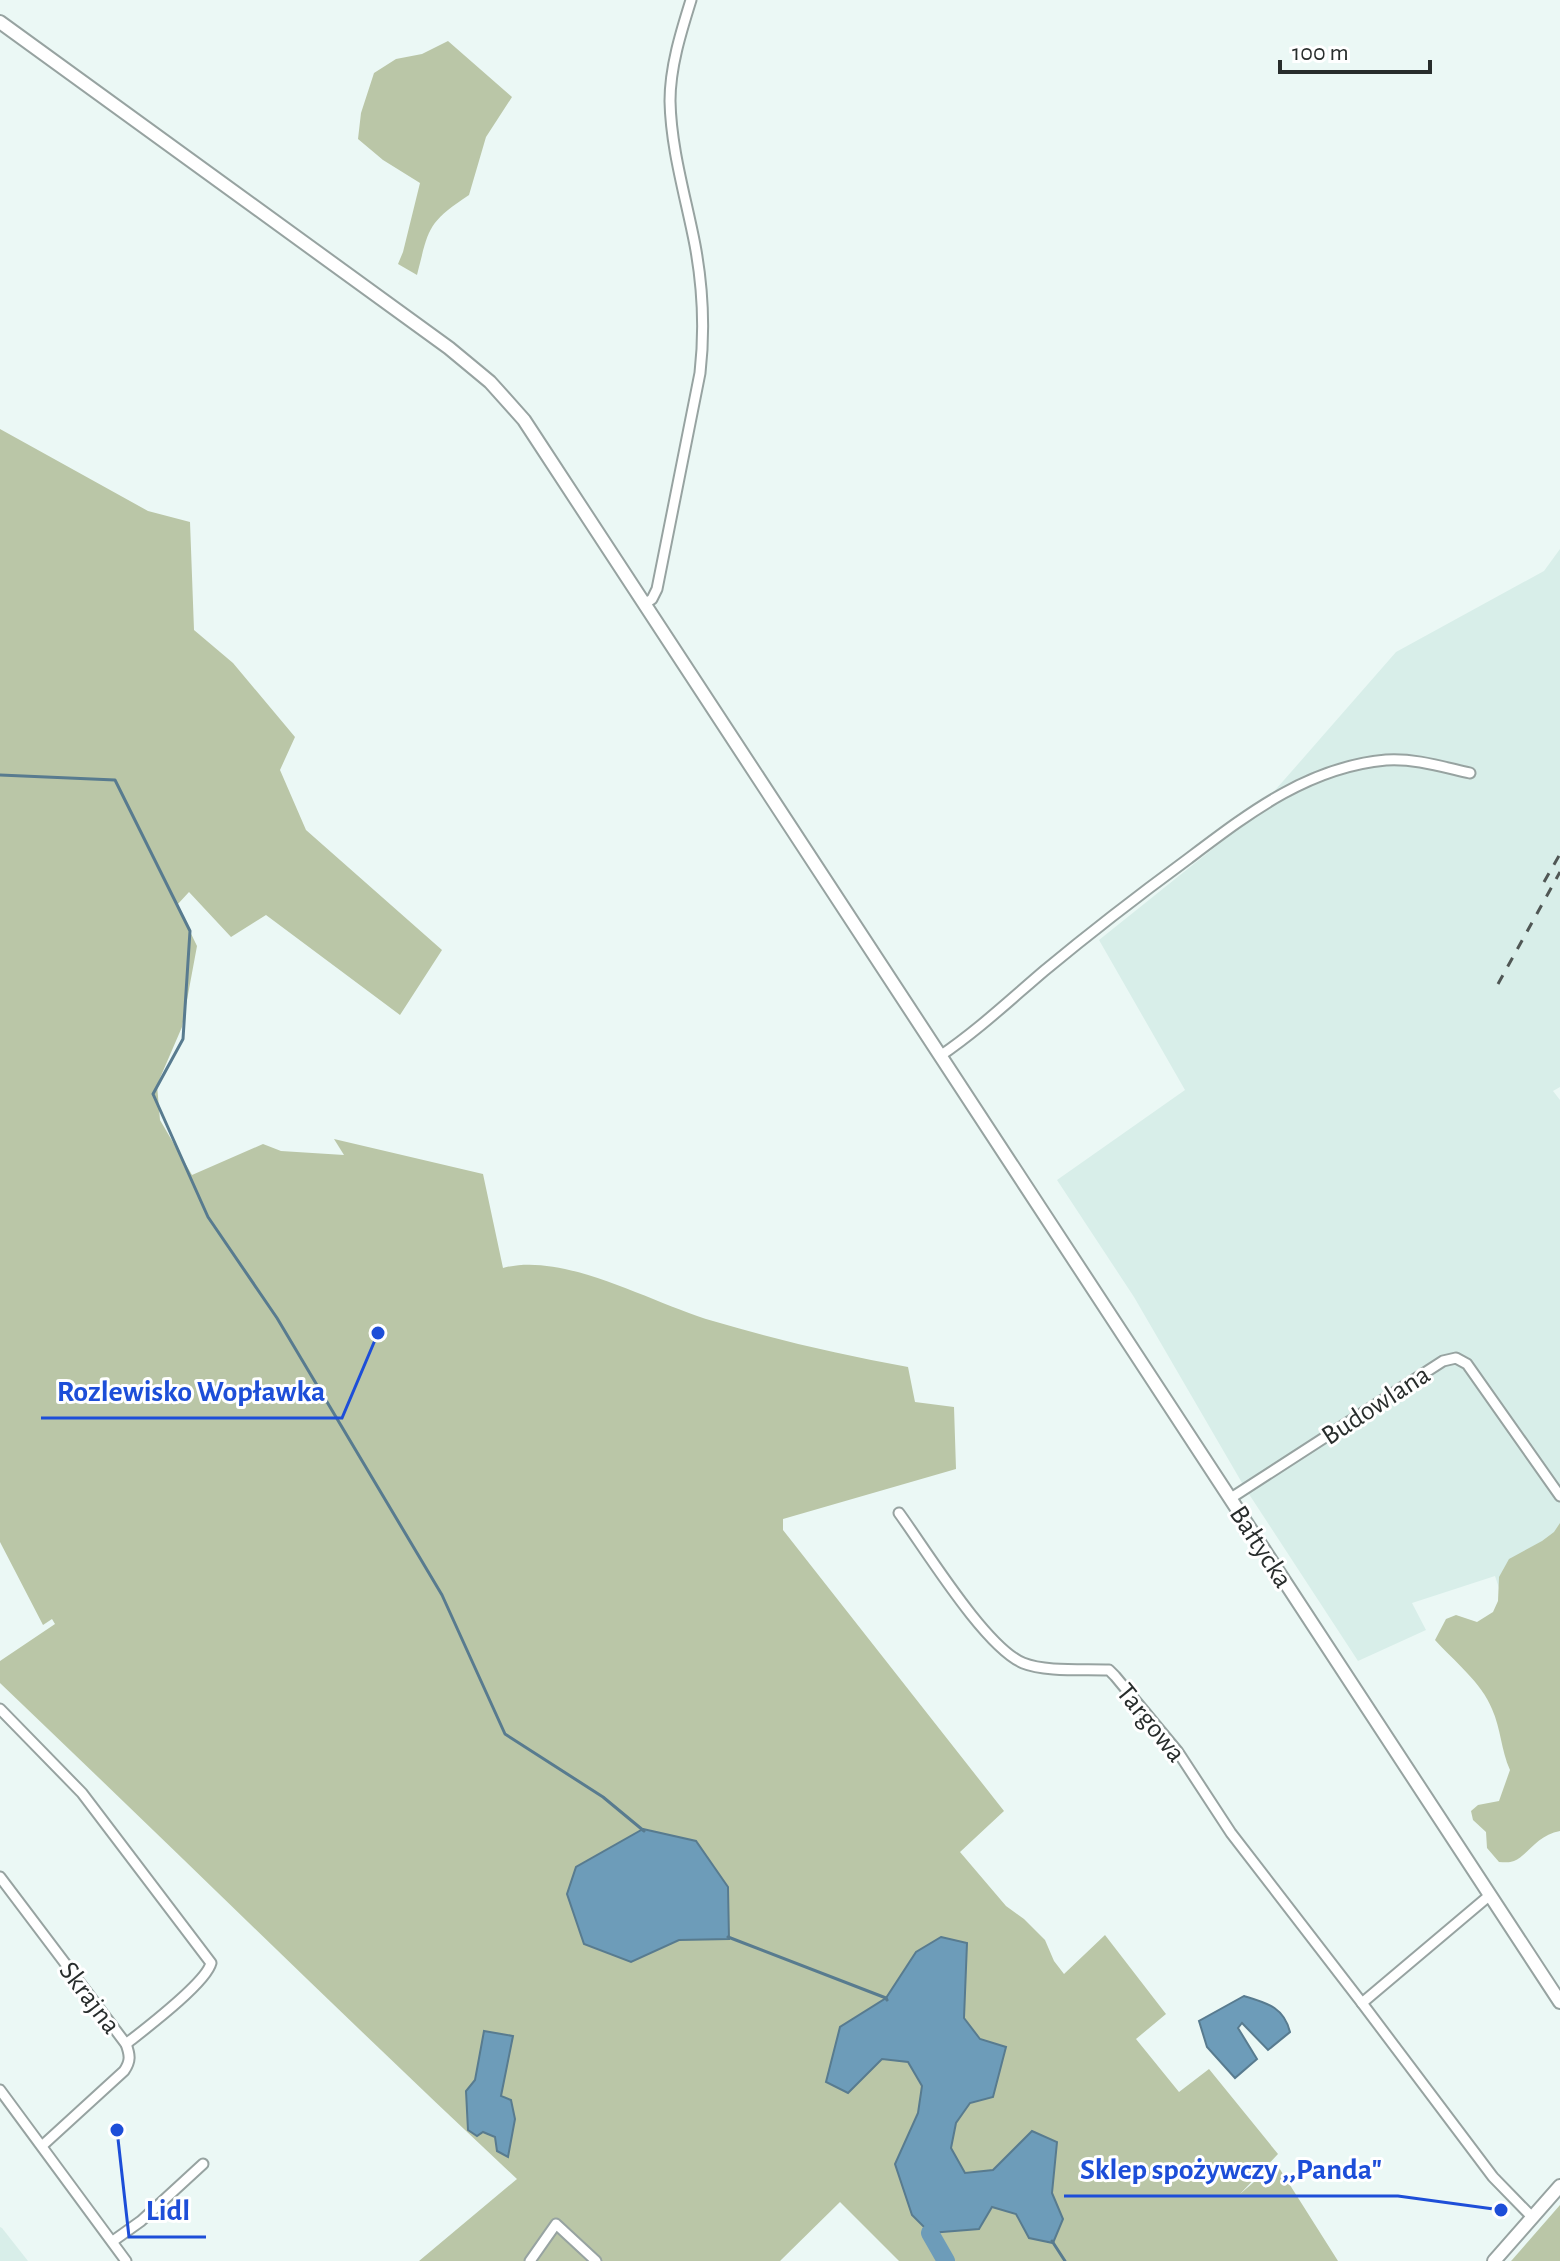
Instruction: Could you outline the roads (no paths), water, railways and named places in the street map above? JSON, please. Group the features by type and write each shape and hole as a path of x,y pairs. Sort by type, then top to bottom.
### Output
{"main road":[{"name":"Bałtycka","path":"0,22 449,348 480,373 524,420 1560,2002"},
{"path":"1494,2261 1560,2186"}],"street":[{"path":"646,603 657,589 700,373 703,343 701,279 672,133 670,99 673,66 691,0"},
{"path":"940,1056 1106,920 1242,817 1277,795 1315,776 1388,760 1405,760 1470,773"},
{"name":"Budowlana","path":"1231,1498 1410,1380 1443,1361 1456,1358 1467,1364 1560,1496"},
{"name":"Targowa","path":"899,1513 988,1636 1007,1655 1027,1664 1109,1670 1115,1676 1178,1752 1231,1833 1493,2177 1533,2218"},
{"path":"0,1709 82,1793 211,1963 209,1972 126,2044"},
{"name":"Skrajna","path":"0,1877 126,2044 130,2059 124,2071 43,2145"},
{"path":"1362,2003 1490,1895"},
{"path":"0,2090 126,2261"},
{"path":"113,2241 141,2221 203,2164"},
{"path":"530,2261 556,2224 596,2261"}],"water":[{"path":"643,1829 696,1841 728,1887 729,1939 679,1940 631,1962 584,1944 567,1894 576,1867"},
{"path":"941,1937 967,1943 964,2018 980,2039 1006,2047 993,2097 970,2103 956,2123 951,2148 965,2173 993,2170 1032,2131 1057,2142 1052,2193 1063,2219 1053,2243 1029,2238 1016,2214 992,2207 979,2229 930,2233 912,2215 895,2164 918,2113 922,2086 908,2062 882,2059 848,2093 826,2082 840,2027 886,1998 916,1952"},
{"path":"1244,1996 1279,2011 1290,2032 1268,2050 1242,2023 1238,2028 1257,2059 1235,2078 1207,2047 1199,2021"},
{"path":"484,2031 513,2036 501,2096 511,2100 515,2119 508,2157 497,2151 495,2137 483,2132 477,2136 468,2130 466,2091 475,2080"}],"waterway":[{"path":"0,775 115,780 190,931 183,1039 153,1094 208,1217 277,1318 442,1595 505,1734 603,1797 644,1831"},
{"path":"728,1937 887,2000"},
{"path":"930,2233 946,2261"},
{"path":"1052,2241 1065,2261"}],"railway":[{"path":"1544,882 1560,854"},
{"path":"1498,984 1560,872"}],"place":[{"name":"Rozlewisko Wopławka","path":"378,1333"},
{"name":"Lidl","path":"117,2130"},
{"name":"Sklep spożywczy ,,Panda\"","path":"1501,2210"}]}
